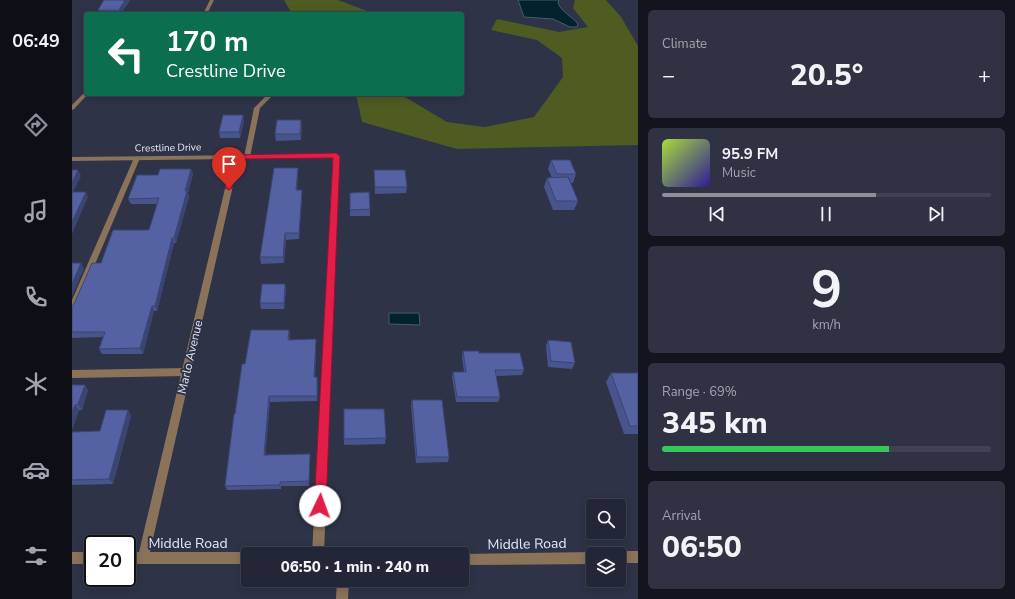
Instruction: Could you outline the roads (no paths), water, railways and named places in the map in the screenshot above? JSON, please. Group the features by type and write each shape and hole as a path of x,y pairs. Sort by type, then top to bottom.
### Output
{"street":[{"path":"206,12 212,0"},
{"path":"72,108 84,95"},
{"path":"247,157 257,108 269,96"},
{"name":"Crestline Drive","path":"72,159 336,156 318,547"},
{"name":"Marlo Avenue","path":"143,558 236,157"},
{"path":"72,309 137,158"},
{"path":"72,374 186,372"},
{"path":"626,557 638,557"},
{"path":"72,558 84,558"},
{"name":"Middle Road","path":"136,558 241,558"},
{"name":"Middle Road","path":"469,559 586,558"},
{"path":"342,599 343,587"}],"water":[{"path":"518,0 559,0 558,3 560,6 578,24 577,27 570,27 553,19 524,17"},
{"path":"389,313 419,313 420,325 389,324"}]}
